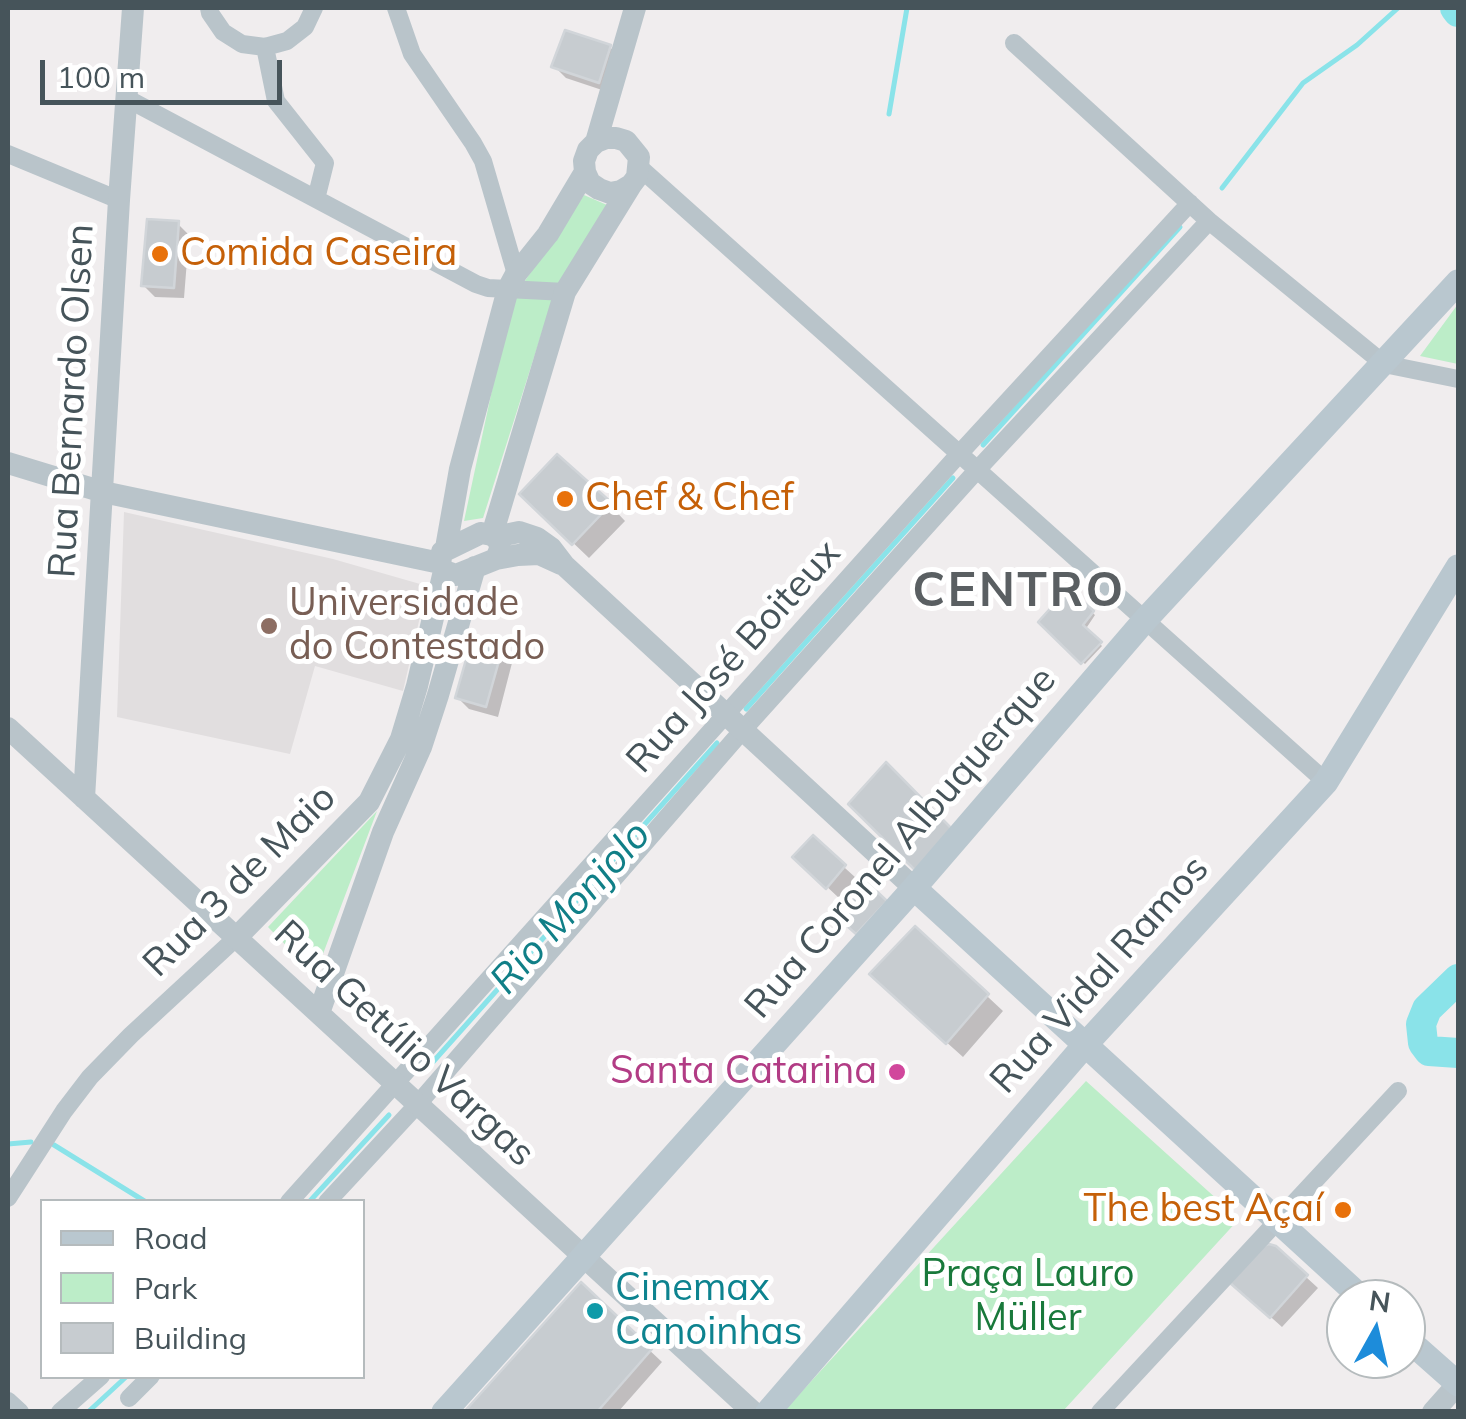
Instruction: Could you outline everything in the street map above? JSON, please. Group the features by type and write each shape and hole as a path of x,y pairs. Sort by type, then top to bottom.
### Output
{"main road":[{"name":"Rua Coronel Albuquerque","path":"444,1412 914,888 1145,620 1458,282"},
{"name":"Rua Vidal Ramos","path":"768,1412 1085,1045 1326,782 1458,567"},
{"path":"914,888 1342,1279"},
{"path":"1426,1356 1458,1384"}],"street":[{"name":"Rua Bernardo Olsen","path":"84,798 133,8"},
{"path":"209,8 223,32 242,44 265,47 287,41 305,27 314,8"},
{"path":"396,8 412,54 483,161 512,282"},
{"path":"596,142 635,8"},
{"path":"1014,44 1209,221 1384,364 1458,378"},
{"path":"265,47 276,101 325,163 316,199"},
{"path":"126,98 476,284 488,288 512,282 565,292"},
{"path":"606,138 626,141 638,157 635,176 621,191 599,190 590,182 584,161 596,142 606,138"},
{"path":"8,154 119,200"},
{"name":"Rua 3 de Maio","path":"8,1198 90,1076 237,937 369,802 401,739 428,639 460,469 512,282 548,234 585,172"},
{"path":"635,176 978,469 1326,782"},
{"name":"Rua 3 de Maio","path":"319,1013 390,818 421,747 453,644 490,549 565,292 635,176"},
{"name":"Rua José Boiteux","path":"330,1199 417,1106 960,454 1190,203"},
{"name":"Rua José Boiteux","path":"293,1199 733,723 978,469 1209,221"},
{"path":"8,463 102,492 443,561 456,575 490,549 539,554 564,566 914,888"},
{"path":"443,561 481,534 490,549"},
{"path":"428,639 453,644"},
{"name":"Rua Getúlio Vargas","path":"8,728 752,1412"},
{"path":"369,802 390,818"},
{"path":"1100,1412 1398,1091"},
{"path":"60,1412 98,1379"},
{"path":"128,1398 149,1379"},
{"path":"1433,1412 1458,1384"},
{"path":"8,1401 20,1412"}],"shaded area":[{"name":"Universidade do Contestado","path":"124,512 333,559 427,586 403,691 315,666 290,754 117,717"}],"green space":[{"path":"584,195 607,205 543,329 483,518 464,521 511,301"},
{"path":"1458,304 1458,364 1420,356"},
{"path":"377,811 315,975 268,927"},
{"name":"Praça Lauro Müller","path":"1086,1081 1239,1219 1063,1411 783,1412"}],"building":[{"path":"565,30 611,45 599,83 551,67"},
{"name":"Comida Caseira","path":"147,219 179,221 174,288 141,286"},
{"name":"Chef & Chef","path":"557,454 612,503 572,545 519,494"},
{"path":"1071,591 1094,611 1083,625 1102,642 1081,664 1038,622"},
{"path":"471,642 502,650 486,707 455,698"},
{"path":"886,762 951,828 918,873 848,804"},
{"path":"813,835 846,865 826,889 792,857"},
{"path":"868,883 887,901 856,934 837,917"},
{"path":"915,926 989,994 946,1044 869,974"},
{"path":"1269,1244 1308,1275 1270,1318 1230,1283"},
{"path":"581,1282 652,1349 597,1412 464,1412"}],"waterway":[{"path":"889,114 907,8"},
{"name":"Rio Monjolo","path":"1222,188 1303,83 1357,45 1398,8"},
{"path":"1455,8 1458,12"},
{"name":"Rio Monjolo","path":"983,445 1180,227"},
{"name":"Rio Monjolo","path":"746,709 953,478"},
{"name":"Rio Monjolo","path":"424,1072 717,743"},
{"path":"1458,979 1427,1009 1421,1024 1423,1043 1429,1051 1458,1053"},
{"name":"Rio Monjolo","path":"312,1199 389,1115"},
{"path":"8,1144 31,1142"},
{"path":"54,1145 141,1199"},
{"path":"88,1412 124,1379"}],"place":[{"name":"Comida Caseira","path":"160,254"},
{"name":"Chef & Chef","path":"565,499"},
{"name":"Universidade do Contestado","path":"269,626"},
{"name":"Santa Catarina","path":"897,1072"},
{"name":"The best Açaí","path":"1343,1210"},
{"name":"Cinemax Canoinhas","path":"595,1311"}],"district":[{"name":"CENTRO","path":"1019,592"}]}
